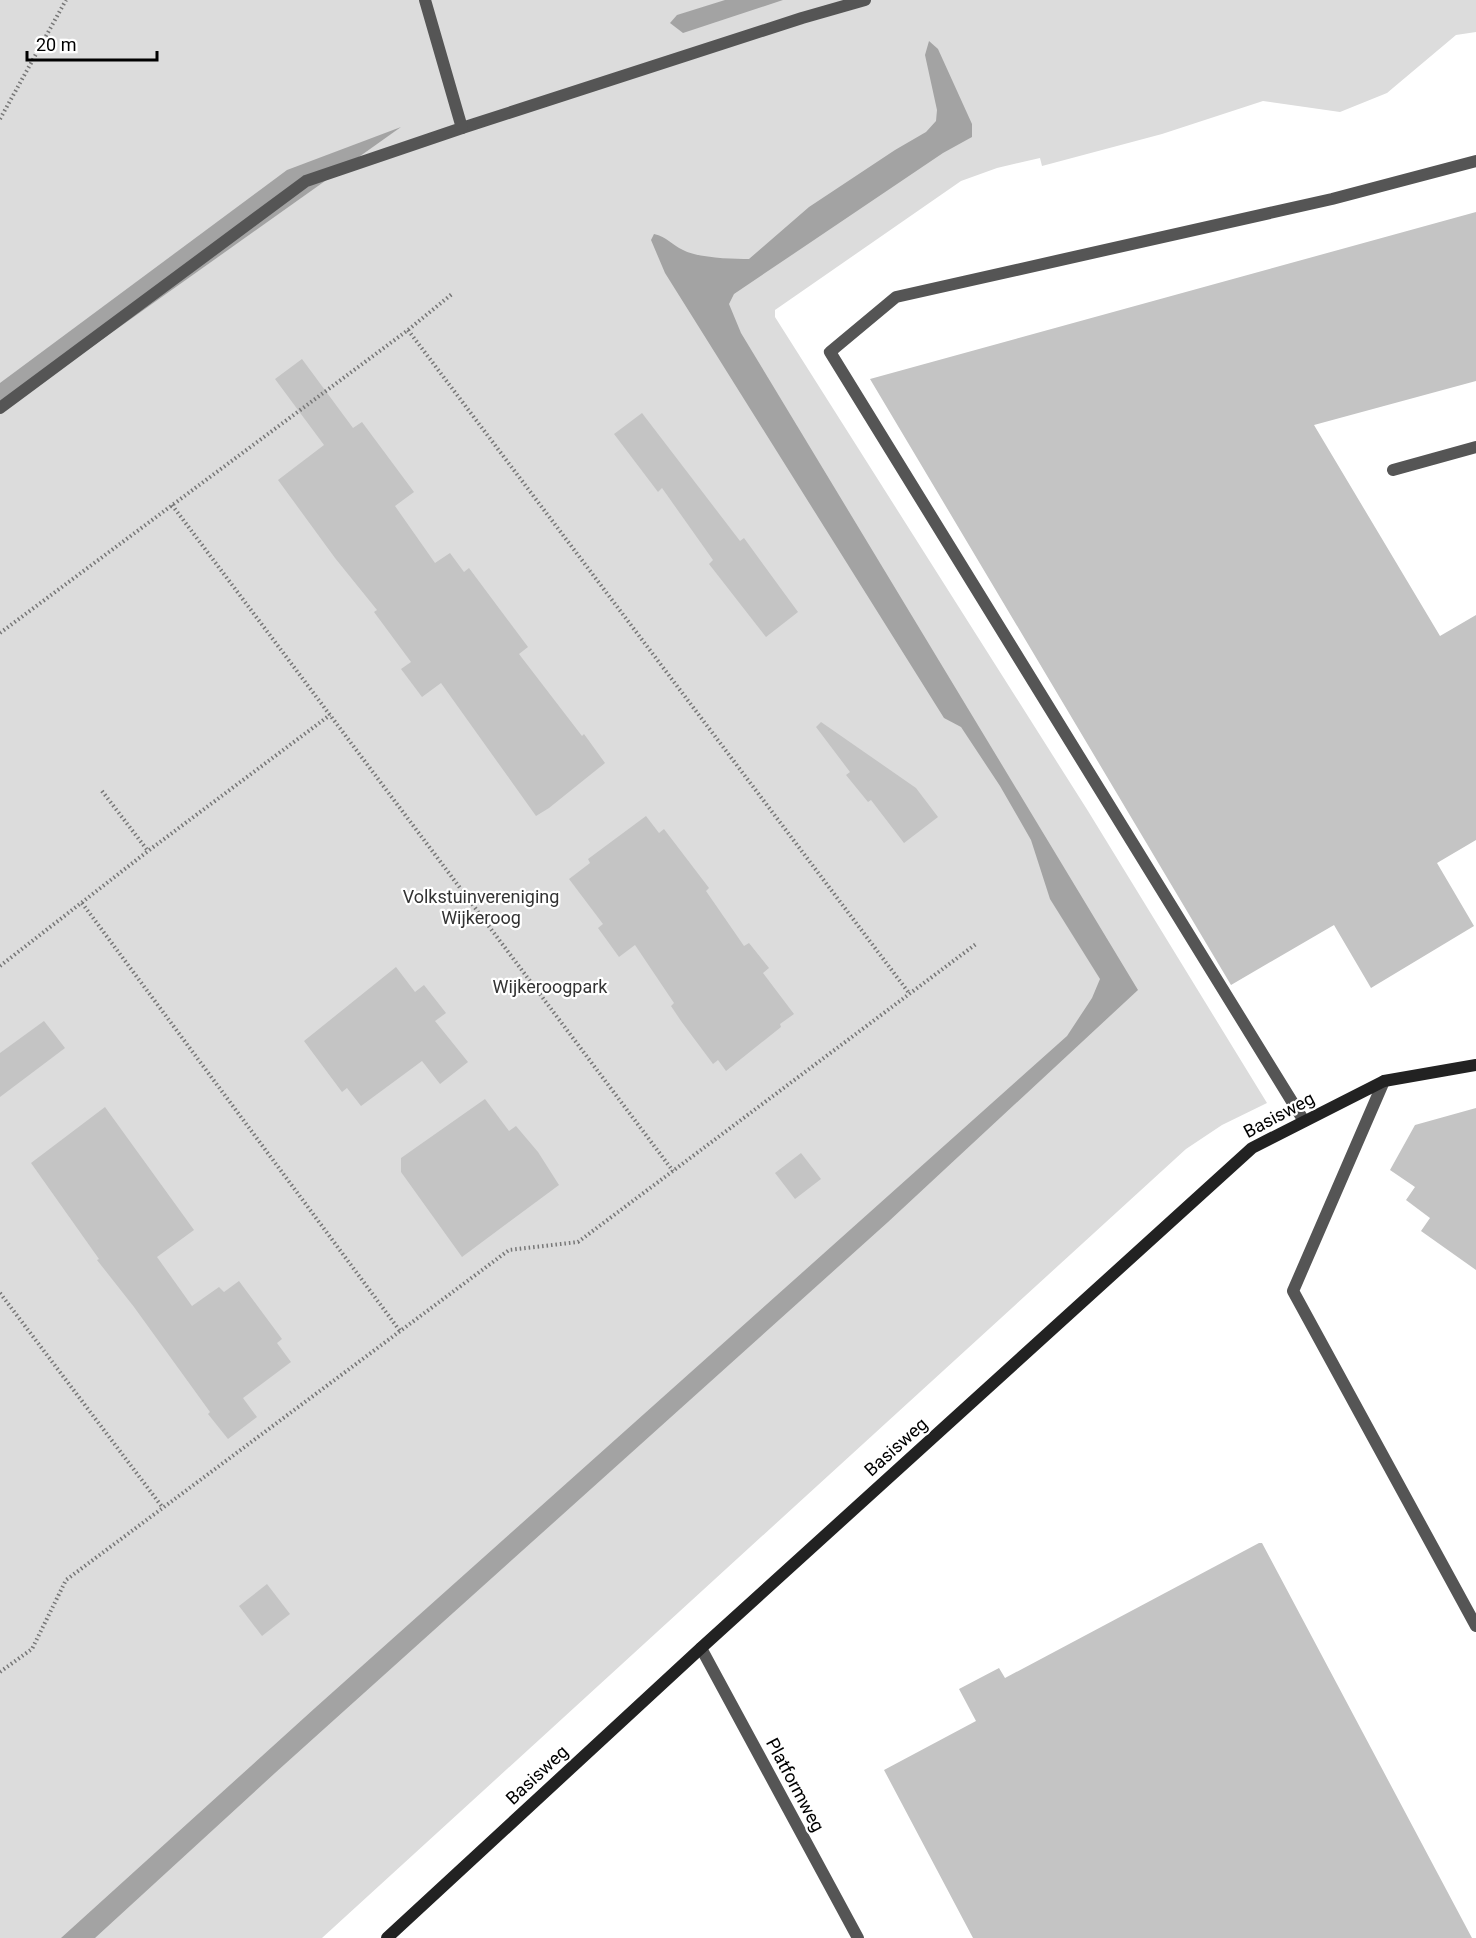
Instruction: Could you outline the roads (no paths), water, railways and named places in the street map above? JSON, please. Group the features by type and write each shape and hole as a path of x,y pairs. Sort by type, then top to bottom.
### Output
{"street":[{"path":"425,0 462,128"},
{"path":"0,408 306,181 462,128 865,0"},
{"path":"1304,1121 830,352 896,297 1332,200 1476,161"},
{"path":"1393,470 1476,447"},
{"name":"Basisweg","path":"387,1938 701,1648 1252,1148 1384,1081 1476,1065"},
{"path":"1384,1081 1293,1291 1476,1626"},
{"name":"Platformweg","path":"701,1648 858,1938"}],"park label":[{"name":"Volkstuinvereniging Wijkeroog","path":"481,907"},
{"name":"Wijkeroogpark","path":"550,987"}]}
